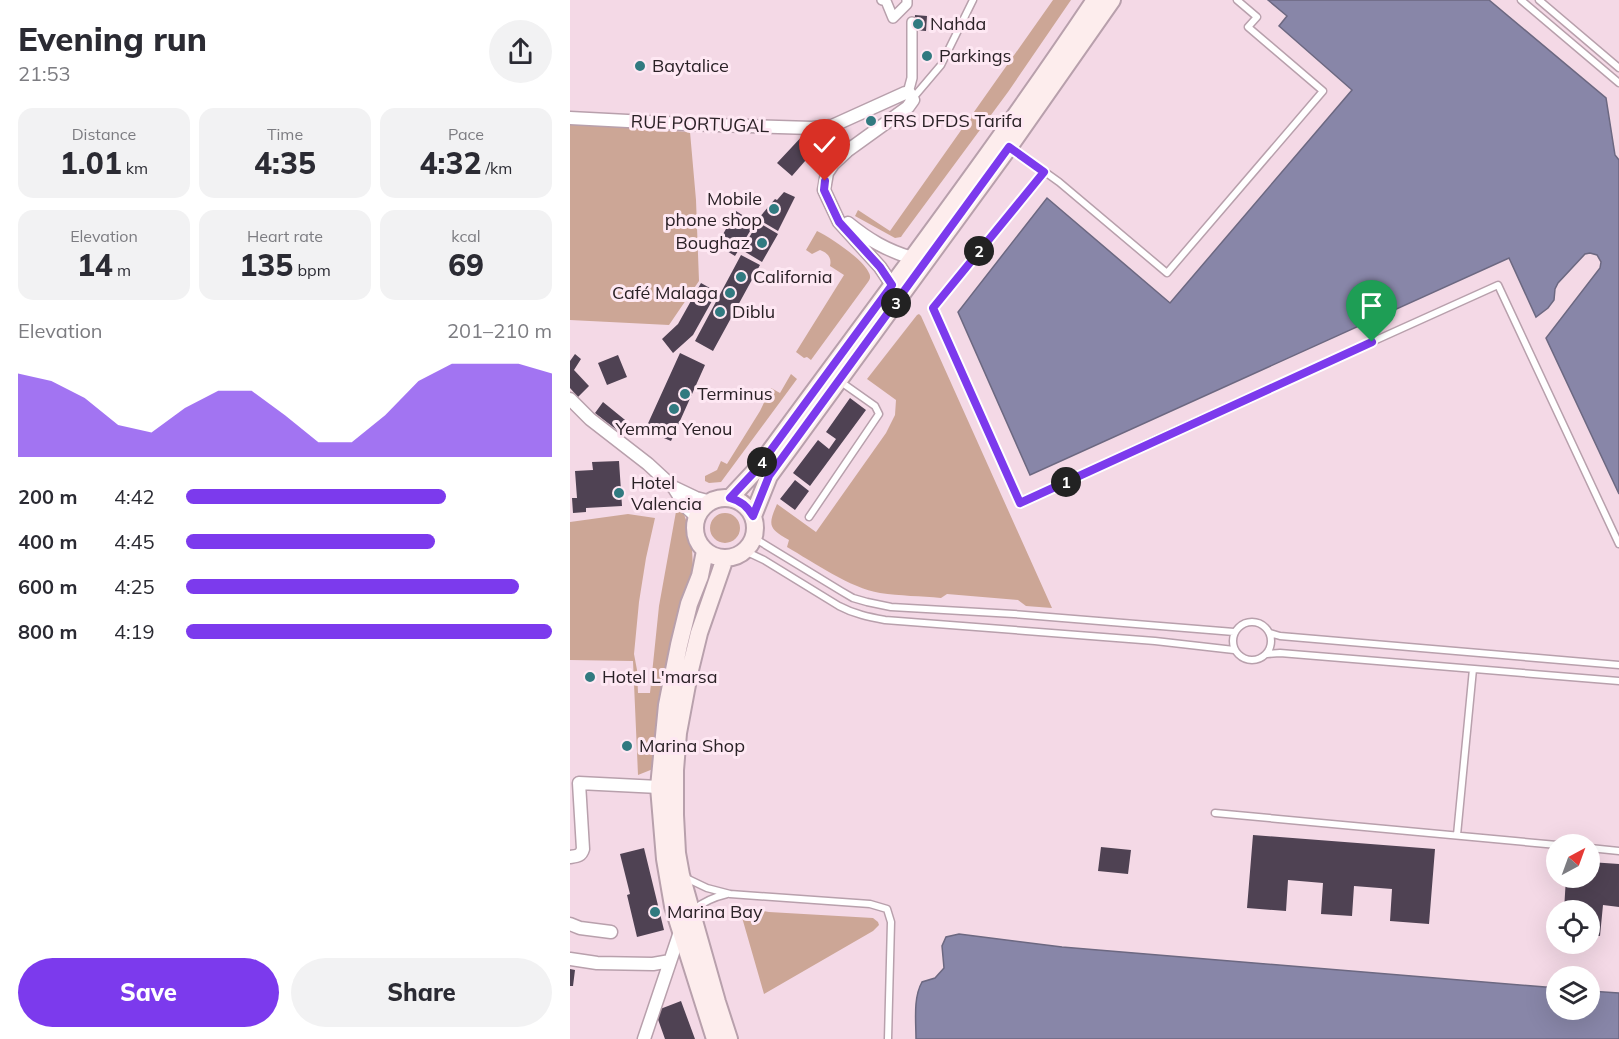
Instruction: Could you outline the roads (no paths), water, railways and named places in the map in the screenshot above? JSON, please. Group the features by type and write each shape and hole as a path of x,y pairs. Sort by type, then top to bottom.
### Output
{"main road":[{"path":"730,498 757,469 912,258 1095,0"},
{"path":"753,516 769,476 838,379 909,286 1112,0"},
{"path":"730,498 746,506 753,516 755,527 750,544 736,556 725,558 705,551 696,535 695,523 702,508 711,501 730,498"},
{"path":"705,551 700,576 689,604 669,695 659,787 668,879 673,906 715,1039"},
{"path":"725,558 699,633 689,674 678,733 675,815 681,875 729,1039"}],"street":[{"path":"882,0 886,1 893,18 907,4 907,0"},
{"path":"912,22 912,78 908,107 833,164 827,173 824,190 838,211 869,240 892,252 912,258"},
{"name":"RUE PORTUGAL","path":"570,118 812,128 836,125 892,99 910,96"},
{"path":"838,211 839,222 880,267 892,285"},
{"path":"570,399 590,419 648,464 674,488 686,507 697,517"},
{"path":"674,488 696,498 711,501"},
{"path":"570,856 578,856 583,849 579,783 659,787"},
{"path":"570,924 580,928 611,932"},
{"path":"644,1039 680,932"},
{"path":"570,959 597,963 653,964 670,961"}],"lane":[{"path":"910,96 941,65 973,0"},
{"path":"1009,147 1059,182 1167,273 1323,91 1248,27 1257,17 1237,0"},
{"path":"1521,0 1619,83"},
{"path":"1539,0 1619,68"},
{"path":"1044,172 933,308 1020,503 1498,285 1619,544"},
{"path":"809,517 879,414 874,406 838,379"},
{"path":"750,544 853,598 879,605 1234,632"},
{"path":"750,544 764,560 839,606 871,618 1155,641 1234,650"},
{"path":"1267,654 1272,644 1269,633 1262,625 1251,622 1241,625 1234,632 1232,639 1234,650 1247,660 1258,660 1267,654 1280,653 1619,681"},
{"path":"1269,633 1280,636 1619,665"},
{"path":"1457,835 1473,669"},
{"path":"1215,813 1546,844"},
{"path":"1600,849 1619,851"},
{"path":"681,875 707,888 730,894 870,904 887,909 891,922 888,1039"},
{"path":"691,913 700,904 710,899 730,894"}],"water":[{"path":"1268,0 1489,0 1606,98 1615,155 1619,160 1619,494 1546,338 1600,268 1601,262 1597,255 1590,253 1585,254 1558,283 1554,300 1536,317 1509,258 1030,475 958,312 1047,198 1170,303 1352,90 1279,26 1287,16"},
{"path":"959,934 1062,947 1546,987 1546,1020 1600,1020 1600,992 1619,993 1619,1039 916,1039 919,988 922,982 935,978 944,968 942,946 946,937"}],"place":[{"name":"Nahda","path":"918,24"},
{"name":"Parkings","path":"927,56"},
{"name":"Baytalice","path":"640,66"},
{"name":"FRS DFDS Tarifa","path":"871,121"},
{"name":"Mobile phone shop","path":"774,209"},
{"name":"Boughaz","path":"762,243"},
{"name":"California","path":"741,277"},
{"name":"Café Malaga","path":"730,293"},
{"name":"Diblu","path":"720,312"},
{"name":"Terminus","path":"685,394"},
{"name":"Yemma Yenou","path":"674,409"},
{"name":"Hotel Valencia","path":"619,493"},
{"name":"Hotel L'marsa","path":"590,677"},
{"name":"Marina Shop","path":"627,746"},
{"name":"Marina Bay","path":"655,912"}]}
